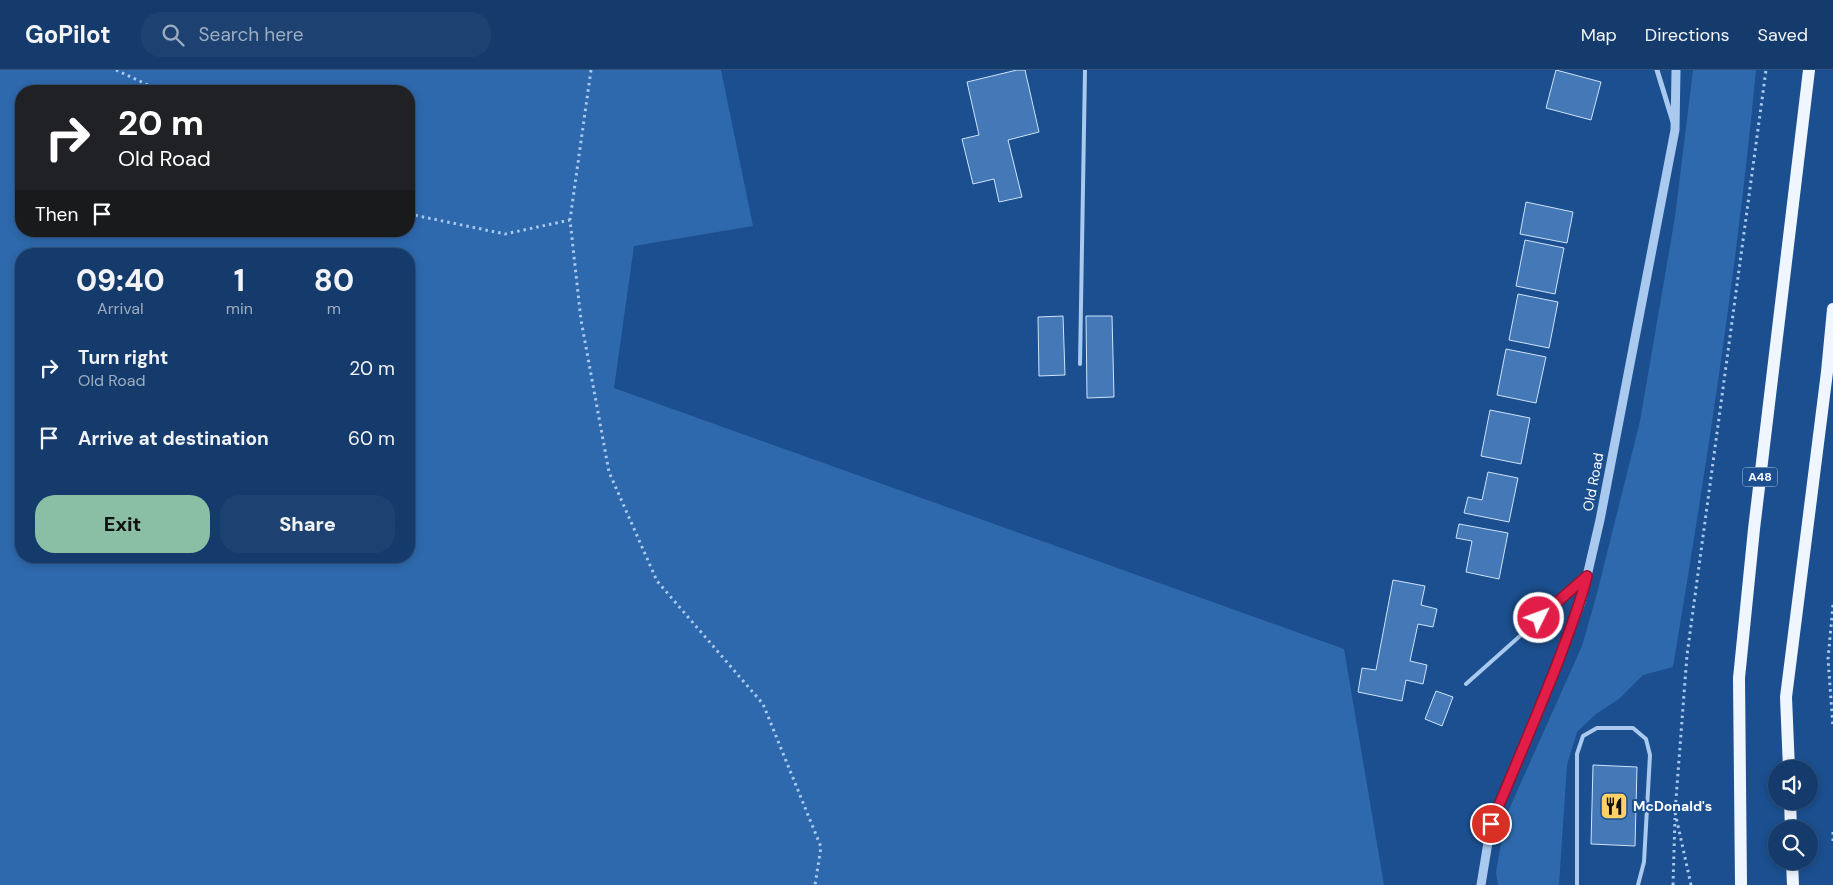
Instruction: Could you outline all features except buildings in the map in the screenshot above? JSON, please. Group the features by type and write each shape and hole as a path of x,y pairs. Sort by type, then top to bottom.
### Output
{"main road":[{"name":"A48","path":"1741,885 1739,678 1754,529 1809,70"},
{"path":"1789,760 1786,697 1827,372 1833,309"},
{"path":"1792,870 1793,885"}],"street":[{"path":"1656,70 1675,130"},
{"name":"Old Road","path":"1481,885 1491,824 1533,725 1581,602 1600,520 1675,130 1676,70"}],"lane":[{"path":"1080,364 1085,70"},
{"path":"1466,684 1587,576"},
{"path":"1577,885 1577,754 1583,736 1597,728 1633,728 1646,739 1650,755 1644,862 1638,885"}],"path":[{"path":"116,70 148,85"},
{"path":"591,70 570,220 581,320 609,472 657,581 763,704 821,847 815,885"},
{"path":"1673,885 1675,812 1687,655 1766,70"},
{"path":"415,215 506,234 570,220"},
{"path":"1833,605 1828,659 1833,728"},
{"path":"1675,812 1691,885"},
{"path":"1832,832 1833,841"}],"shaded area":[{"path":"0,70 721,70 753,226 634,246 614,388 1344,649 1384,885 0,885"},
{"path":"1693,70 1756,70 1740,220 1720,369 1673,667 1643,675 1619,699 1596,714 1577,732 1567,765 1559,885 1498,885 1496,872 1506,816 1582,646 1640,421 1675,217"}],"place":[{"name":"McDonald's","path":"1614,806"}],"route":[{"path":"1491,824 1533,725 1581,602 1587,576 1539,618"}]}
